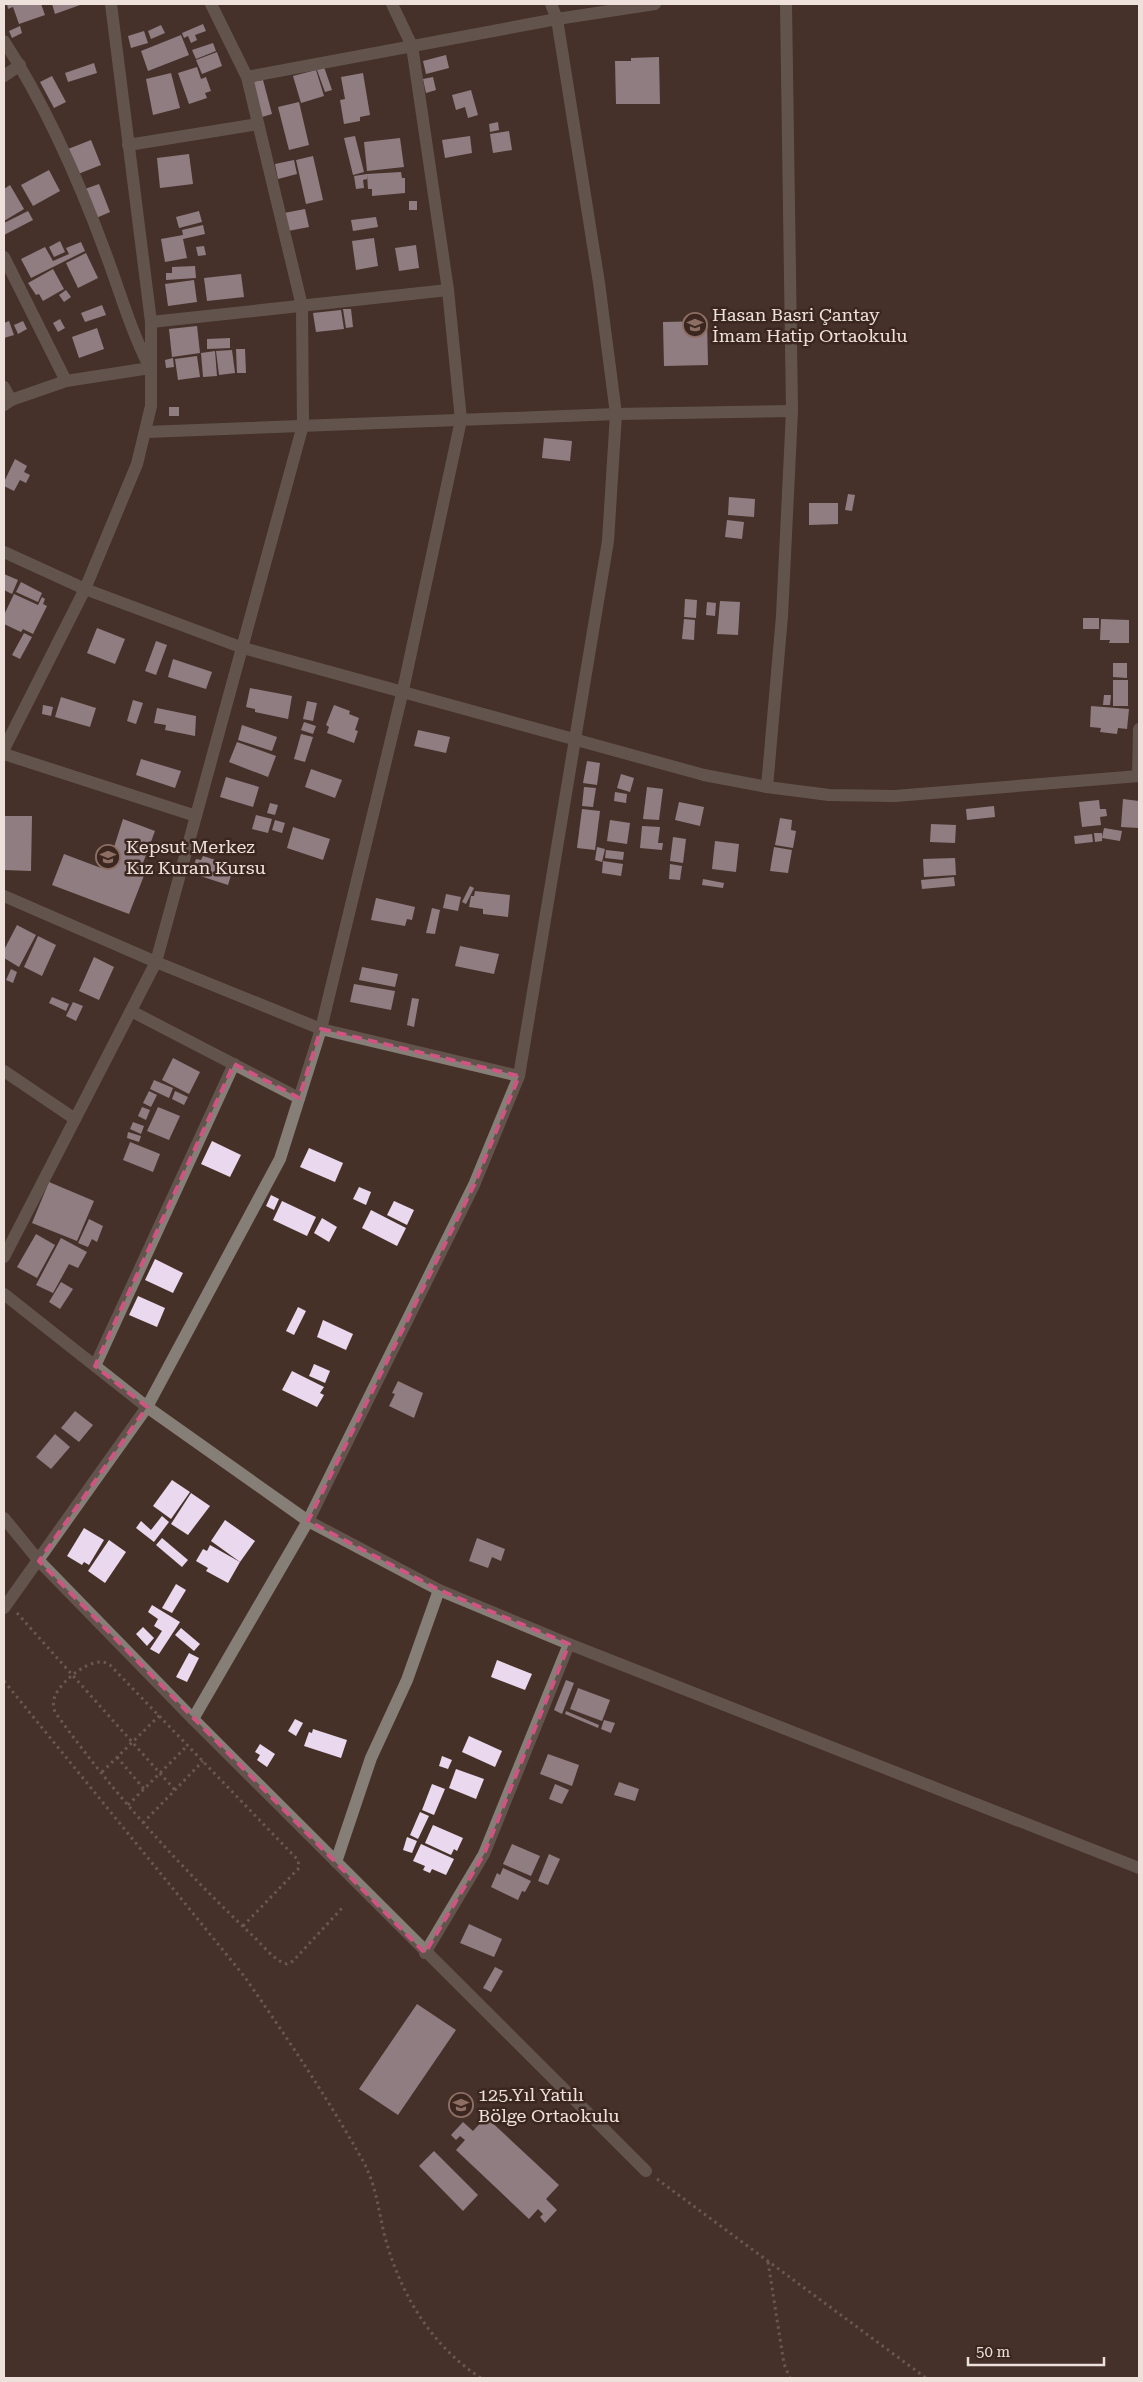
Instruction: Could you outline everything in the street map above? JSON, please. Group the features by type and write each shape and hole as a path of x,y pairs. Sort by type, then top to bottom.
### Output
{"street":[{"path":"4,748 85,589 137,464 151,406 150,322 111,4"},
{"path":"4,1257 156,962 303,425 302,306 246,77 211,4"},
{"path":"6,1606 147,1408 280,1159 321,1029 403,690 461,420 448,290 412,46 392,4"},
{"path":"193,1719 308,1521 474,1185 519,1076 608,541 616,414 599,283 557,19 551,4"},
{"path":"246,77 557,19 655,4"},
{"path":"767,788 782,616 792,412 786,4"},
{"path":"4,41 20,65 70,164 111,268 133,336 150,368"},
{"path":"4,76 20,65"},
{"path":"128,145 258,124"},
{"path":"4,257 66,381"},
{"path":"150,322 448,290"},
{"path":"4,387 8,402 66,381 150,368"},
{"path":"146,432 616,414 792,412"},
{"path":"4,552 85,589 243,648 403,690 704,774 767,788 830,795 895,796 1138,776 1139,728"},
{"path":"4,754 196,816"},
{"path":"4,896 156,962 321,1029 519,1076"},
{"path":"131,1011 299,1098"},
{"path":"95,1366 234,1064"},
{"path":"4,1072 75,1119"},
{"path":"4,1294 147,1408 308,1521 440,1590 569,1644 1139,1868"},
{"path":"4,1518 39,1561 193,1719 425,1953 646,2171"},
{"path":"336,1862 370,1758 407,1680 440,1590"},
{"path":"425,1953 484,1854 569,1644"}],"path":[{"path":"6,1606 73,1676 175,1790"},
{"path":"243,1926 298,1868 299,1862 160,1715 107,1662 91,1662 73,1676 55,1696 55,1712 143,1823 243,1926 279,1960 287,1964 293,1961 344,1906"},
{"path":"4,1681 244,1976 275,2020 369,2175 379,2204 390,2257 409,2299 442,2346 466,2369 481,2378"},
{"path":"102,1772 160,1715"},
{"path":"128,1805 188,1745"},
{"path":"117,1757 144,1790"},
{"path":"143,1823 204,1761"},
{"path":"646,2171 926,2378"},
{"path":"768,2261 784,2364 790,2378"}],"highlighted area":[{"path":"321,1029 519,1076 474,1185 308,1521 439,1590 569,1644 484,1854 425,1953 39,1561 147,1407 95,1366 234,1064 299,1098"}],"building":[{"path":"7,4 41,4 45,15 19,24 13,7 8,9"},
{"path":"52,4 80,4 80,5 55,14"},
{"path":"203,24 206,31 195,35 197,40 191,43 188,36 184,38 182,33"},
{"path":"161,25 165,33 151,39 148,31"},
{"path":"20,26 22,33 12,38 9,31"},
{"path":"144,31 148,43 131,48 128,36"},
{"path":"181,35 189,55 148,71 141,51"},
{"path":"213,43 216,51 196,59 192,50"},
{"path":"217,52 222,66 202,74 196,60"},
{"path":"446,55 449,68 426,74 423,61"},
{"path":"659,57 660,104 616,104 615,61 631,61 631,58"},
{"path":"94,63 97,73 68,82 65,73"},
{"path":"197,67 201,79 206,77 211,91 205,93 207,98 189,104 178,73"},
{"path":"324,67 332,90 325,92 317,70"},
{"path":"316,70 324,96 301,103 293,76"},
{"path":"171,73 180,108 153,115 146,79"},
{"path":"363,73 370,115 360,117 360,121 344,124 340,100 345,99 341,77"},
{"path":"52,76 66,102 54,108 40,82"},
{"path":"433,77 436,90 426,93 423,79"},
{"path":"263,80 272,114 262,117 253,82"},
{"path":"471,90 478,115 468,118 465,107 456,110 452,95"},
{"path":"299,102 309,145 289,150 278,107"},
{"path":"498,122 499,130 490,132 489,124"},
{"path":"509,131 512,150 493,153 490,134"},
{"path":"355,136 364,172 353,175 344,138"},
{"path":"470,136 472,153 445,158 442,140"},
{"path":"400,138 404,167 367,171 364,142"},
{"path":"91,140 101,165 78,174 68,149"},
{"path":"189,154 193,184 160,188 157,158"},
{"path":"313,156 323,200 306,204 296,160"},
{"path":"294,160 297,174 278,179 275,164"},
{"path":"49,170 60,191 33,206 21,185"},
{"path":"401,172 402,178 405,178 405,193 372,196 372,189 368,189 367,174"},
{"path":"367,174 367,179 363,180 364,188 356,189 354,176"},
{"path":"99,184 110,212 94,219 82,190"},
{"path":"10,185 24,209 4,221 4,189"},
{"path":"409,201 417,201 417,210 409,210"},
{"path":"305,209 309,227 288,231 284,213"},
{"path":"28,211 33,220 4,235 4,223"},
{"path":"199,211 202,222 179,228 176,217"},
{"path":"376,217 378,227 353,231 351,220"},
{"path":"203,225 205,234 183,239 187,258 165,262 161,239 183,235 182,230"},
{"path":"374,238 378,266 356,270 352,241"},
{"path":"60,241 65,252 54,257 49,247"},
{"path":"81,242 85,251 31,278 21,259 45,247 53,261 69,254 66,248"},
{"path":"416,245 419,268 399,271 395,248"},
{"path":"204,246 206,255 198,256 196,247"},
{"path":"86,253 98,278 78,288 66,263"},
{"path":"195,266 196,278 166,280 166,273 172,273 172,267"},
{"path":"53,269 64,289 43,301 39,294 36,295 28,283"},
{"path":"241,274 244,297 207,301 204,278"},
{"path":"194,280 197,302 168,306 165,284"},
{"path":"66,290 71,297 64,302 59,295"},
{"path":"102,305 106,315 85,322 81,313"},
{"path":"343,309 351,309 353,327 346,328"},
{"path":"341,310 344,329 316,332 313,313"},
{"path":"60,319 65,328 58,332 53,323"},
{"path":"9,321 14,335 4,338 4,323"},
{"path":"23,321 27,329 18,334 14,325"},
{"path":"707,321 708,365 664,366 663,322"},
{"path":"197,326 200,353 172,357 169,329"},
{"path":"97,328 104,349 79,358 72,337"},
{"path":"230,338 230,348 207,349 207,339"},
{"path":"236,349 245,349 246,373 237,373"},
{"path":"232,350 235,373 219,375 216,351"},
{"path":"215,351 217,376 203,377 201,353"},
{"path":"197,356 200,377 178,380 175,359"},
{"path":"173,358 174,367 166,368 165,360"},
{"path":"169,407 179,407 179,416 169,416"},
{"path":"544,438 572,441 570,461 542,458"},
{"path":"15,459 27,466 24,472 30,475 26,483 20,480 14,491 4,486 4,482"},
{"path":"848,494 855,495 852,511 845,510"},
{"path":"729,497 755,499 754,517 728,515"},
{"path":"809,503 838,503 838,524 809,525"},
{"path":"727,520 744,522 742,539 725,537"},
{"path":"4,574 18,580 12,594 4,590"},
{"path":"21,582 42,593 38,602 16,592"},
{"path":"14,594 38,605 42,597 45,599 43,604 47,606 33,634 23,629 21,632 4,624 4,615"},
{"path":"685,599 697,600 696,618 684,617"},
{"path":"720,601 740,602 738,635 717,634"},
{"path":"707,602 716,603 715,616 706,615"},
{"path":"1083,618 1099,618 1099,629 1083,629"},
{"path":"684,619 695,620 694,640 682,639"},
{"path":"1101,619 1129,620 1129,643 1109,643 1110,640 1100,640"},
{"path":"97,628 125,639 115,664 87,653"},
{"path":"24,633 32,637 20,659 12,655"},
{"path":"156,641 167,645 156,675 145,671"},
{"path":"173,659 212,672 206,689 168,677"},
{"path":"1113,663 1127,663 1127,678 1113,677"},
{"path":"1113,680 1128,680 1128,706 1113,706"},
{"path":"250,688 292,696 288,719 255,712 255,709 246,707"},
{"path":"1104,695 1111,695 1110,705 1103,705"},
{"path":"61,697 96,708 90,727 55,717"},
{"path":"133,700 143,703 136,724 127,721"},
{"path":"307,701 317,703 313,721 303,719"},
{"path":"43,705 53,707 51,716 42,714"},
{"path":"334,705 350,711 349,714 359,718 355,730 358,731 354,743 327,733 329,727 326,725"},
{"path":"1091,706 1129,709 1127,729 1118,728 1117,734 1100,732 1101,728 1090,727"},
{"path":"157,708 196,716 195,736 165,730 166,725 154,723"},
{"path":"304,722 316,726 313,734 301,730"},
{"path":"242,725 277,737 272,751 238,740"},
{"path":"418,730 450,737 446,753 414,746"},
{"path":"301,734 313,737 305,762 294,759"},
{"path":"237,742 276,756 268,777 229,762"},
{"path":"141,759 181,771 175,788 136,775"},
{"path":"587,761 600,763 597,785 583,783"},
{"path":"311,769 342,780 335,798 305,787"},
{"path":"621,774 634,778 630,792 617,788"},
{"path":"226,777 259,787 253,807 220,797"},
{"path":"584,787 596,788 593,807 582,806"},
{"path":"647,787 663,789 659,820 643,819"},
{"path":"615,792 627,794 626,803 614,801"},
{"path":"1123,799 1139,801 1139,828 1121,827"},
{"path":"1099,800 1100,809 1106,809 1107,816 1100,817 1101,825 1082,827 1079,802"},
{"path":"679,802 704,807 700,826 675,820"},
{"path":"270,803 278,805 275,815 267,813"},
{"path":"994,806 995,817 967,820 966,809"},
{"path":"582,809 600,811 595,850 577,848"},
{"path":"256,815 272,819 268,833 252,829"},
{"path":"4,816 32,816 31,871 4,870"},
{"path":"780,818 792,820 791,830 796,831 793,848 775,845"},
{"path":"123,819 155,831 140,871 145,873 129,914 52,885 64,854 101,868 103,864 108,866"},
{"path":"275,820 285,823 282,833 272,830"},
{"path":"610,820 630,823 627,844 607,841"},
{"path":"931,824 956,825 955,843 930,842"},
{"path":"642,826 660,827 658,843 663,843 662,850 640,848"},
{"path":"293,827 330,839 323,860 287,848"},
{"path":"1104,828 1122,831 1120,841 1102,838"},
{"path":"1094,833 1102,833 1102,841 1095,842"},
{"path":"1092,834 1093,842 1075,844 1074,836"},
{"path":"673,837 686,839 683,863 670,861"},
{"path":"715,841 739,844 736,872 712,869"},
{"path":"597,847 605,849 602,862 595,860"},
{"path":"774,847 792,850 788,873 770,871"},
{"path":"606,850 624,852 623,860 605,858"},
{"path":"203,856 234,866 228,885 191,873 196,859 201,860"},
{"path":"955,858 956,875 924,877 923,859"},
{"path":"603,861 623,864 621,876 602,873"},
{"path":"670,864 682,866 680,880 669,879"},
{"path":"954,877 955,886 922,889 921,880"},
{"path":"703,879 724,883 723,888 702,885"},
{"path":"470,886 474,888 466,904 462,902"},
{"path":"475,891 510,895 508,917 483,914 483,909 469,907 471,896 474,896"},
{"path":"446,894 461,897 458,911 443,908"},
{"path":"376,898 415,907 412,920 407,919 405,926 371,920"},
{"path":"432,908 440,910 435,934 426,933"},
{"path":"17,925 36,935 19,967 4,958 4,950"},
{"path":"38,936 56,945 42,976 24,967"},
{"path":"460,946 499,954 494,974 455,966"},
{"path":"94,957 114,967 99,1000 79,991"},
{"path":"362,967 398,974 395,987 359,980"},
{"path":"11,969 17,972 13,983 6,980"},
{"path":"354,984 395,991 391,1010 350,1002"},
{"path":"52,997 69,1004 66,1011 49,1003"},
{"path":"412,998 419,999 414,1027 407,1025"},
{"path":"73,1002 83,1006 76,1021 66,1016"},
{"path":"173,1058 200,1072 189,1094 162,1080"},
{"path":"154,1080 173,1088 169,1098 150,1089"},
{"path":"149,1091 157,1095 151,1107 143,1103"},
{"path":"175,1091 188,1097 184,1105 172,1099"},
{"path":"142,1107 150,1110 146,1120 138,1116"},
{"path":"158,1107 180,1116 169,1140 147,1131"},
{"path":"133,1122 144,1126 141,1134 130,1129"},
{"path":"128,1132 141,1136 139,1142 127,1138"},
{"path":"212,1141 241,1155 230,1177 201,1164"},
{"path":"130,1142 160,1154 153,1172 123,1160"},
{"path":"309,1148 343,1163 335,1182 300,1167"},
{"path":"49,1182 94,1201 77,1241 32,1223"},
{"path":"359,1187 371,1192 366,1205 353,1199"},
{"path":"271,1195 279,1199 274,1210 266,1206"},
{"path":"282,1201 316,1217 307,1236 273,1220"},
{"path":"394,1201 414,1210 407,1225 387,1215"},
{"path":"371,1210 406,1228 397,1246 362,1228"},
{"path":"322,1218 337,1227 329,1242 314,1233"},
{"path":"89,1219 103,1226 97,1242 92,1239 88,1247 78,1243"},
{"path":"36,1234 55,1245 37,1278 17,1267"},
{"path":"61,1238 87,1252 78,1268 69,1264 53,1293 36,1285"},
{"path":"155,1259 183,1273 173,1293 145,1280"},
{"path":"61,1282 73,1289 60,1309 49,1302"},
{"path":"138,1296 165,1308 157,1327 129,1315"},
{"path":"298,1307 306,1311 294,1335 286,1331"},
{"path":"323,1320 353,1334 346,1350 317,1337"},
{"path":"314,1364 330,1371 325,1383 309,1376"},
{"path":"292,1371 324,1387 320,1393 324,1395 317,1407 282,1390"},
{"path":"398,1381 423,1393 414,1418 389,1406 395,1394 392,1393"},
{"path":"75,1411 93,1425 79,1442 61,1428"},
{"path":"55,1434 70,1447 51,1469 36,1457"},
{"path":"172,1480 190,1492 171,1519 153,1506"},
{"path":"191,1493 210,1506 188,1535 171,1524"},
{"path":"162,1516 169,1522 154,1542 136,1528 141,1521 151,1530"},
{"path":"225,1520 255,1541 240,1562 211,1541"},
{"path":"84,1528 104,1540 89,1565 84,1562 82,1565 67,1556"},
{"path":"162,1538 188,1560 182,1567 156,1545"},
{"path":"477,1538 505,1549 501,1561 492,1557 488,1568 469,1561"},
{"path":"109,1540 126,1552 105,1583 88,1571"},
{"path":"210,1545 240,1562 228,1583 206,1571 208,1568 196,1561 203,1549 207,1551"},
{"path":"176,1584 186,1590 172,1613 162,1608"},
{"path":"152,1605 180,1622 159,1654 150,1649 162,1631 154,1626 158,1619 148,1612"},
{"path":"143,1627 154,1638 147,1646 136,1634"},
{"path":"181,1628 200,1644 194,1651 175,1635"},
{"path":"189,1653 199,1658 187,1682 176,1677"},
{"path":"497,1660 532,1674 525,1690 491,1677"},
{"path":"566,1680 574,1683 562,1714 554,1710"},
{"path":"578,1688 610,1700 602,1721 570,1709"},
{"path":"566,1711 599,1725 598,1728 565,1714"},
{"path":"295,1719 303,1723 296,1736 288,1731"},
{"path":"604,1720 615,1723 611,1733 601,1729"},
{"path":"313,1729 347,1740 341,1758 304,1746 309,1732 312,1733"},
{"path":"469,1736 502,1751 495,1767 462,1752"},
{"path":"260,1744 275,1754 267,1767 257,1760 260,1755 255,1752"},
{"path":"548,1754 579,1765 572,1786 540,1774"},
{"path":"442,1756 452,1760 448,1769 439,1766"},
{"path":"456,1769 484,1779 476,1799 449,1788"},
{"path":"619,1782 639,1789 635,1801 614,1795"},
{"path":"432,1784 445,1789 434,1815 422,1810"},
{"path":"555,1784 569,1790 562,1804 549,1799"},
{"path":"420,1812 429,1816 418,1839 410,1835"},
{"path":"433,1825 463,1838 457,1851 454,1849 451,1855 425,1843"},
{"path":"407,1837 417,1841 412,1853 403,1850"},
{"path":"421,1844 454,1859 446,1875 432,1869 430,1873 423,1870 425,1866 413,1861"},
{"path":"512,1844 540,1856 531,1876 503,1864"},
{"path":"549,1854 560,1859 548,1885 538,1881"},
{"path":"503,1868 531,1881 525,1892 522,1891 518,1900 491,1887 497,1873 500,1875"},
{"path":"469,1924 502,1939 494,1957 460,1943"},
{"path":"495,1967 503,1971 491,1992 483,1988"},
{"path":"417,2004 456,2030 398,2115 359,2089"},
{"path":"486,2117 559,2185 546,2199 557,2210 545,2223 540,2217 543,2214 538,2209 529,2219 456,2150 465,2140 460,2136 456,2140 451,2135 463,2122 473,2131"},
{"path":"434,2151 478,2195 463,2211 419,2166"}],"place":[{"name":"Hasan Basri Çantay İmam Hatip Ortaokulu","path":"695,325"},
{"name":"Kepsut Merkez Kız Kuran Kursu","path":"108,857"},
{"name":"125.Yıl Yatılı Bölge Ortaokulu","path":"461,2105"}]}
